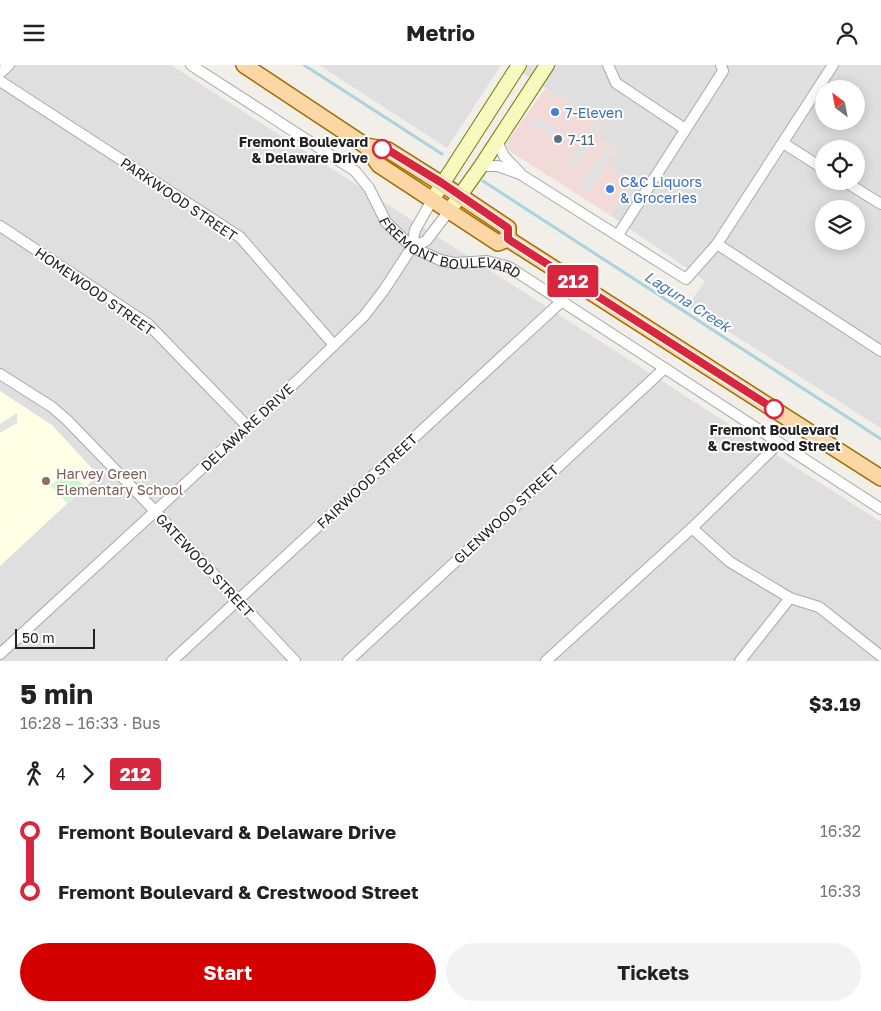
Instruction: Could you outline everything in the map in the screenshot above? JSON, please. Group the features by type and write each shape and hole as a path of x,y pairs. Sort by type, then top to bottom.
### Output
{"main road":[{"name":"FREMONT BOULEVARD","path":"244,65 366,146 388,150 442,183 508,228 508,239"},
{"name":"FREMONT BOULEVARD","path":"366,146 378,165 448,211 498,243 508,239"},
{"name":"FREMONT BOULEVARD","path":"508,239 881,478"}],"street":[{"path":"0,73 9,65"},
{"name":"FREMONT BOULEVARD","path":"191,65 355,171 369,188 386,222 412,247 440,260 455,263 487,261 509,267 881,509"},
{"name":"DELAWARE DRIVE","path":"0,654 334,345 375,303 412,247 414,230 442,183 519,65"},
{"name":"DELAWARE DRIVE","path":"412,247 426,241 481,166 547,65"},
{"path":"608,65 616,83 685,129"},
{"path":"618,235 723,71 721,65"},
{"path":"481,166 498,166 520,174 686,279 717,245 833,65"},
{"name":"PARKWOOD STREET","path":"0,81 240,237 334,345"},
{"path":"497,141 507,159 520,174"},
{"path":"783,143 815,163"},
{"path":"858,190 881,204"},
{"name":"HOMEWOOD STREET","path":"0,226 148,324 247,426"},
{"path":"717,245 881,351"},
{"name":"FAIRWOOD STREET","path":"172,661 562,301"},
{"name":"GLENWOOD STREET","path":"348,661 665,368"},
{"name":"GATEWOOD STREET","path":"0,374 52,407 67,420 295,661"},
{"path":"546,661 692,528 779,443"},
{"path":"692,528 730,562 790,598 819,607 881,656"},
{"path":"740,661 790,598"}],"shaded area":[{"path":"0,65 171,65 881,522 881,661 0,661"},
{"path":"319,65 501,65 447,148"},
{"path":"510,65 881,65 881,428 688,306 705,281 610,215 631,183 607,167 599,136 605,126"},
{"path":"546,88 605,126 599,136 619,150 608,167 632,183 610,215 511,152 508,148 507,142"},
{"path":"536,116 567,136 562,144 531,124"},
{"path":"594,123 602,127 575,169 568,164"},
{"path":"607,146 615,151 587,192 579,187"},
{"name":"Harvey Green Elementary School","path":"0,391 52,425 98,475 0,566"},
{"path":"17,413 17,423 0,433 0,424"}],"green space":[{"path":"68,470 85,487 67,503 51,486"}],"waterway":[{"name":"Laguna Creek","path":"304,65 442,154"},
{"name":"Laguna Creek","path":"483,181 881,439"}],"bus line":[{"name":"212","path":"382,149 388,150 442,183 508,228 508,239 774,409"}],"place":[{"name":"7-Eleven","path":"555,112"},
{"name":"7-11","path":"558,139"},
{"name":"Fremont Boulevard & Delaware Drive","path":"382,149"},
{"name":"C&C Liquors & Groceries","path":"610,189"},
{"name":"Fremont Boulevard & Crestwood Street","path":"774,409"},
{"name":"Harvey Green Elementary School","path":"46,481"}]}
